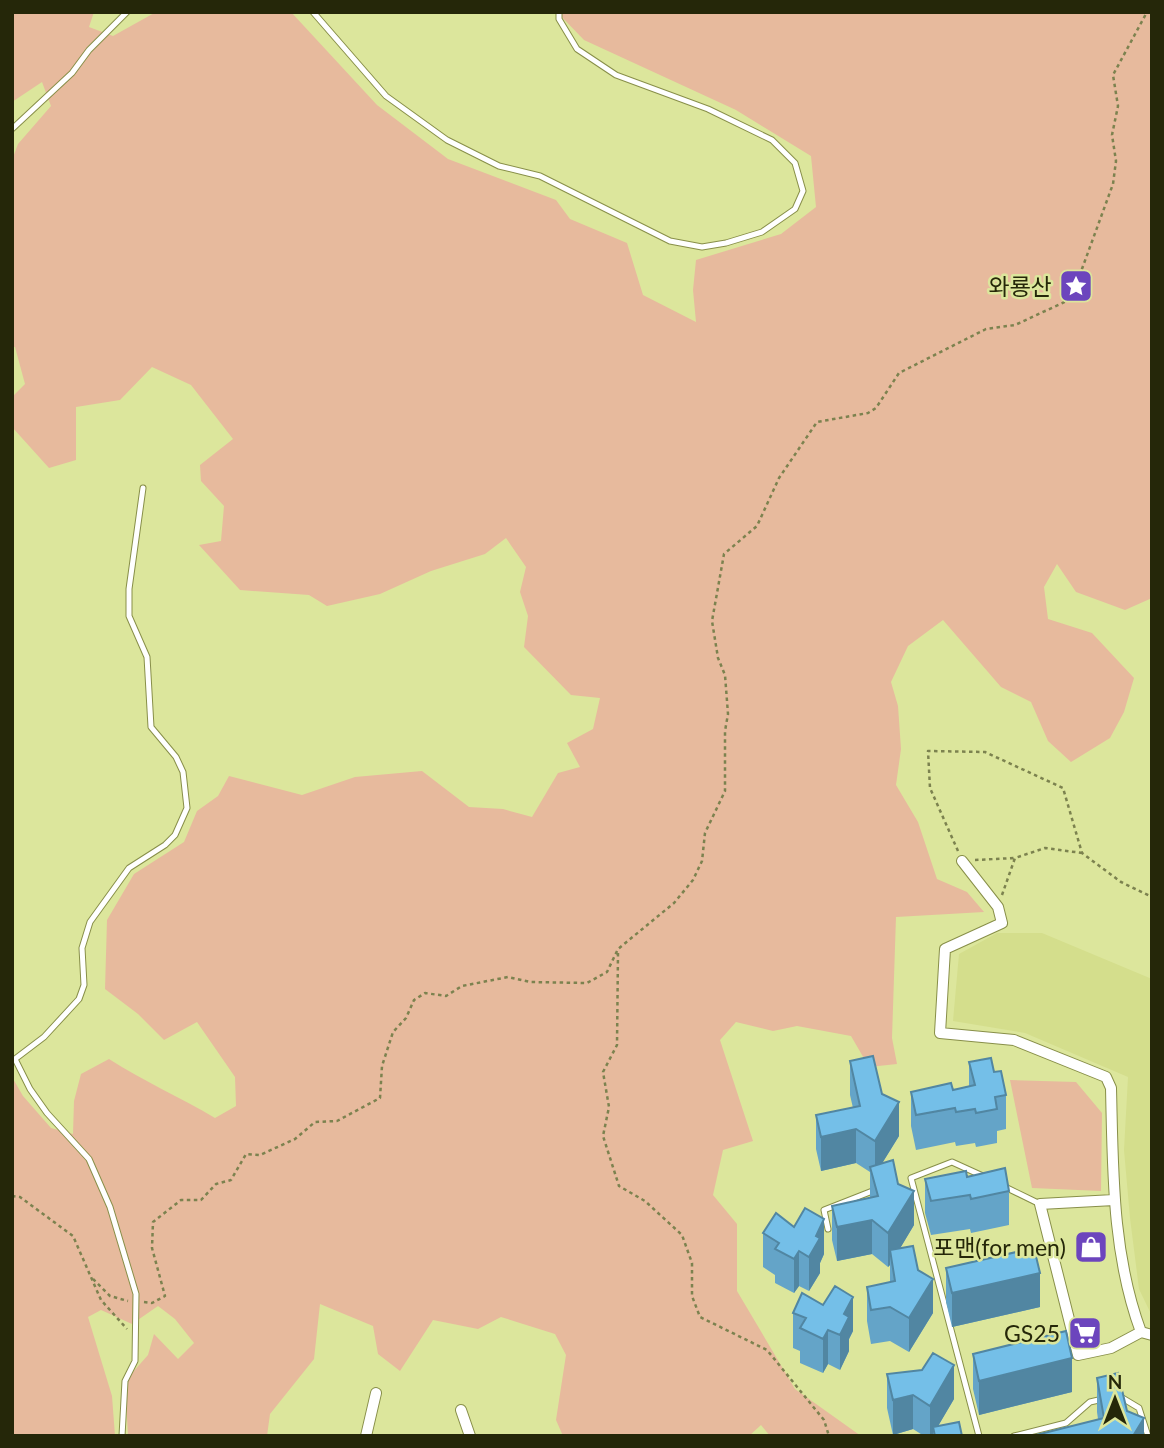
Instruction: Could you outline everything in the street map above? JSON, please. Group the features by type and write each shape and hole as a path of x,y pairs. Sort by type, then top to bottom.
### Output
{"street":[{"path":"962,861 998,907 1002,923 945,948 940,1033 1014,1040 1106,1077 1111,1088 1114,1200 1127,1295 1146,1334 1111,1348 1078,1355 1040,1204 1114,1200"},
{"path":"366,1436 376,1393"},
{"path":"461,1410 470,1436"}],"lane":[{"path":"12,129 72,73 89,50 127,12"},
{"path":"313,12 386,96 447,140 499,166 540,176 670,241 702,247 726,243 762,232 795,209 803,191 795,163 772,140 708,109 616,75 577,49 559,12"},
{"path":"122,1436 125,1381 135,1361 136,1301 110,1207 89,1159 47,1114 14,1058 44,1037 79,999 83,985 82,948 90,922 129,868 166,845 175,835 187,808 183,772 176,757 151,727 147,657 130,616 129,589 143,488"},
{"path":"898,1182 952,1162 1040,1204"},
{"path":"911,1178 979,1436"},
{"path":"828,1228 824,1210 885,1186"},
{"path":"1014,1436 1066,1423 1090,1402 1121,1395 1139,1408 1148,1436"}],"path":[{"path":"93,1279 110,1296 152,1303 166,1296 152,1248 153,1222 181,1200 201,1199 216,1184 230,1180 246,1154 260,1155 295,1139 315,1122 337,1121 380,1098 382,1066 393,1032 406,1018 414,1000 425,993 446,996 462,986 508,977 530,982 587,984 607,972 618,949 674,903 693,880 702,861 705,833 725,791 725,731 728,714 725,675 718,657 712,621 724,554 757,526 779,478 817,422 867,413 876,408 899,373 986,329 1015,325 1071,299 1113,184 1116,160 1112,135 1118,106 1113,75 1147,12"},
{"path":"1082,853 1063,788 985,752 928,751 930,788 962,861 1015,858 1045,848 1082,853 1121,882 1152,897"},
{"path":"998,907 1015,858"},
{"path":"618,949 617,1045 603,1072 609,1107 603,1136 614,1176 619,1186 645,1201 682,1235 692,1263 692,1296 699,1317 767,1350 824,1420 829,1436"},
{"path":"12,1196 20,1197 73,1236 101,1300 128,1331 136,1334"}],"shaded area":[{"path":"12,12 94,12 89,27 113,36 156,12 291,12 377,105 448,159 556,200 570,219 627,243 643,295 696,322 693,290 696,260 781,234 816,207 811,156 736,110 584,40 557,12 1152,12 1152,598 1125,610 1076,592 1057,564 1044,587 1048,619 1092,633 1134,678 1124,712 1110,738 1071,762 1048,741 1031,702 1001,687 943,620 908,646 891,682 898,706 901,749 896,785 918,822 937,879 967,892 984,912 896,917 892,1038 897,1064 869,1067 851,1036 797,1026 773,1031 736,1022 720,1040 753,1141 723,1150 713,1195 737,1224 737,1291 795,1389 861,1436 770,1436 761,1425 749,1436 563,1436 556,1420 566,1355 555,1334 501,1317 478,1329 433,1320 400,1371 378,1354 373,1326 320,1304 314,1359 270,1414 267,1436 128,1436 125,1381 148,1355 154,1334 178,1359 194,1343 175,1319 158,1306 132,1324 101,1310 88,1317 112,1396 115,1436 12,1436 12,1077 23,1096 51,1128 73,1134 74,1101 81,1074 109,1059 215,1118 236,1106 235,1077 197,1022 164,1040 138,1014 105,989 107,920 134,874 184,842 197,811 218,796 229,776 302,795 355,777 422,771 469,807 503,809 532,817 558,773 580,767 567,743 593,729 600,698 571,695 524,647 528,616 520,592 526,567 506,538 485,554 431,571 380,594 327,606 309,595 240,590 199,545 221,541 224,506 201,481 200,465 233,439 191,385 152,367 120,400 76,407 76,460 49,468 12,427 12,397 25,384 15,347 12,347 12,160 18,144 51,106 42,82 12,102"},
{"path":"997,933 1042,933 1152,979 1152,1316 1139,1289 1130,1218 1124,1150 1128,1077 1025,1033 953,1021 959,954"},
{"path":"1010,1080 1076,1082 1102,1113 1101,1191 1032,1188"}],"building":[{"path":"873,1056 882,1094 899,1102 875,1141 856,1129 821,1137 816,1115 860,1106 850,1061"},
{"path":"991,1058 994,1072 1001,1071 1006,1095 995,1097 997,1109 976,1113 975,1109 956,1112 955,1108 916,1115 911,1092 951,1083 953,1090 975,1085 969,1062"},
{"path":"893,1160 898,1184 914,1191 888,1233 872,1220 837,1227 832,1206 878,1196 870,1167"},
{"path":"1005,1168 1009,1191 971,1199 970,1195 931,1201 925,1179 966,1171 967,1177"},
{"path":"805,1208 824,1219 816,1236 820,1238 809,1257 799,1251 794,1259 775,1249 779,1243 763,1233 776,1213 794,1227"},
{"path":"913,1246 918,1270 933,1279 909,1318 890,1307 871,1310 867,1287 895,1281 890,1250"},
{"path":"1034,1248 1040,1273 952,1293 946,1268"},
{"path":"835,1286 853,1297 844,1314 849,1317 840,1335 828,1330 823,1339 800,1328 806,1318 793,1313 802,1293 823,1305"},
{"path":"1066,1331 1072,1358 979,1381 973,1354"},
{"path":"933,1353 954,1365 930,1406 913,1395 893,1400 887,1374 922,1370"},
{"path":"1118,1373 1127,1411 1144,1418 1133,1436 1032,1436 1104,1418 1097,1378"},
{"path":"959,1422 962,1436 935,1436 933,1427"}],"place":[{"name":"와룡산","path":"1076,286"},
{"name":"포맨(for men)","path":"1091,1247"},
{"name":"GS25","path":"1085,1333"}]}
